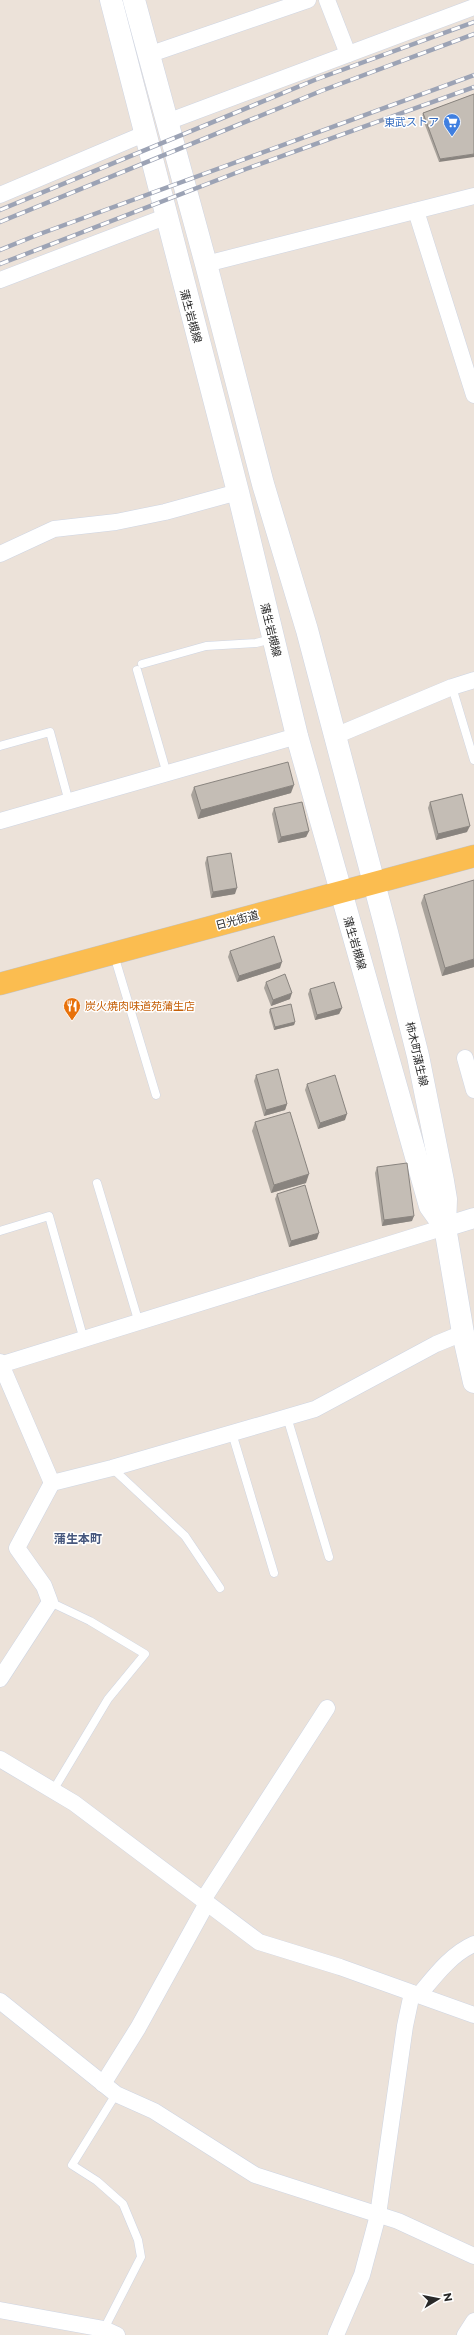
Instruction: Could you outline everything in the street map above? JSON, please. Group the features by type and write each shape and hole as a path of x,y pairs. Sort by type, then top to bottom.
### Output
{"main road":[{"name":"蒲生岩槻線","path":"111,0 165,217 238,492 272,639 297,736 430,1206 445,1227 451,1253 463,1333"},
{"path":"134,0 206,264 263,484 307,630 373,884"},
{"name":"日光街道","path":"0,984 474,856"},
{"name":"柿木町蒲生線","path":"373,884 418,1056 446,1199 445,1227"},
{"path":"463,1333 474,1382"}],"street":[{"path":"148,55 308,0"},
{"path":"328,0 348,54"},
{"path":"167,122 474,7"},
{"path":"0,195 144,134"},
{"path":"206,264 474,196"},
{"path":"416,211 474,395"},
{"path":"0,280 165,217"},
{"path":"0,554 54,529 116,522 165,512 238,492"},
{"path":"335,736 452,687 474,680"},
{"path":"0,821 297,736"},
{"path":"465,1058 474,1090"},
{"path":"52,1483 0,1364 139,1324 474,1218"},
{"path":"0,1679 50,1602 44,1586 17,1548 52,1483 112,1468 315,1409 436,1344 463,1333"},
{"path":"103,2084 138,2028 205,1901 327,1708"},
{"path":"0,1759 54,1789 259,1942 416,1994 474,2015"},
{"path":"336,2335 362,2275 378,2215 405,2026 416,1994 441,1969 468,1947 474,1944"},
{"path":"0,2001 116,2094 154,2111 255,2175 378,2215 474,2256"},
{"path":"0,2310 110,2332"},
{"path":"465,2335 474,2321"}],"lane":[{"path":"167,774 139,667 206,646 256,643 272,639"},
{"path":"452,687 474,760"},
{"path":"0,746 50,732 69,802"},
{"path":"114,954 156,1095"},
{"path":"97,1183 139,1324"},
{"path":"0,1231 49,1216 84,1340"},
{"path":"287,1418 329,1557"},
{"path":"232,1433 274,1573"},
{"path":"112,1468 185,1536 220,1588"},
{"path":"50,1602 90,1621 145,1654 108,1699 54,1789"},
{"path":"110,2332 141,2257 138,2240 123,2204 97,2181 72,2165 116,2094"}],"building":[{"name":"東武ストア","path":"474,94 474,154 440,159 423,113"},
{"path":"288,762 294,785 201,810 194,787"},
{"path":"462,794 470,826 438,834 430,802"},
{"path":"302,802 309,831 281,837 274,808"},
{"path":"231,853 237,888 213,892 207,857"},
{"path":"474,880 474,959 445,968 424,895"},
{"path":"274,936 282,962 239,976 230,951"},
{"path":"285,974 292,993 273,1000 266,982"},
{"path":"334,982 342,1008 317,1015 310,989"},
{"path":"291,1004 295,1022 275,1027 270,1009"},
{"path":"278,1069 287,1104 266,1110 256,1075"},
{"path":"335,1075 347,1114 320,1123 307,1084"},
{"path":"290,1112 309,1174 274,1185 255,1122"},
{"path":"407,1163 414,1216 384,1220 377,1167"},
{"path":"305,1185 319,1233 291,1241 277,1194"}],"railway":[{"path":"0,210 317,79 474,22"},
{"path":"0,222 321,91 474,34"},
{"path":"0,250 37,235 474,75"},
{"path":"0,264 246,169 474,87"}],"place":[{"name":"東武ストア","path":"452,137"},
{"name":"炭火焼肉味道苑蒲生店","path":"72,1021"}],"district":[{"name":"蒲生本町","path":"78,1538"}]}
